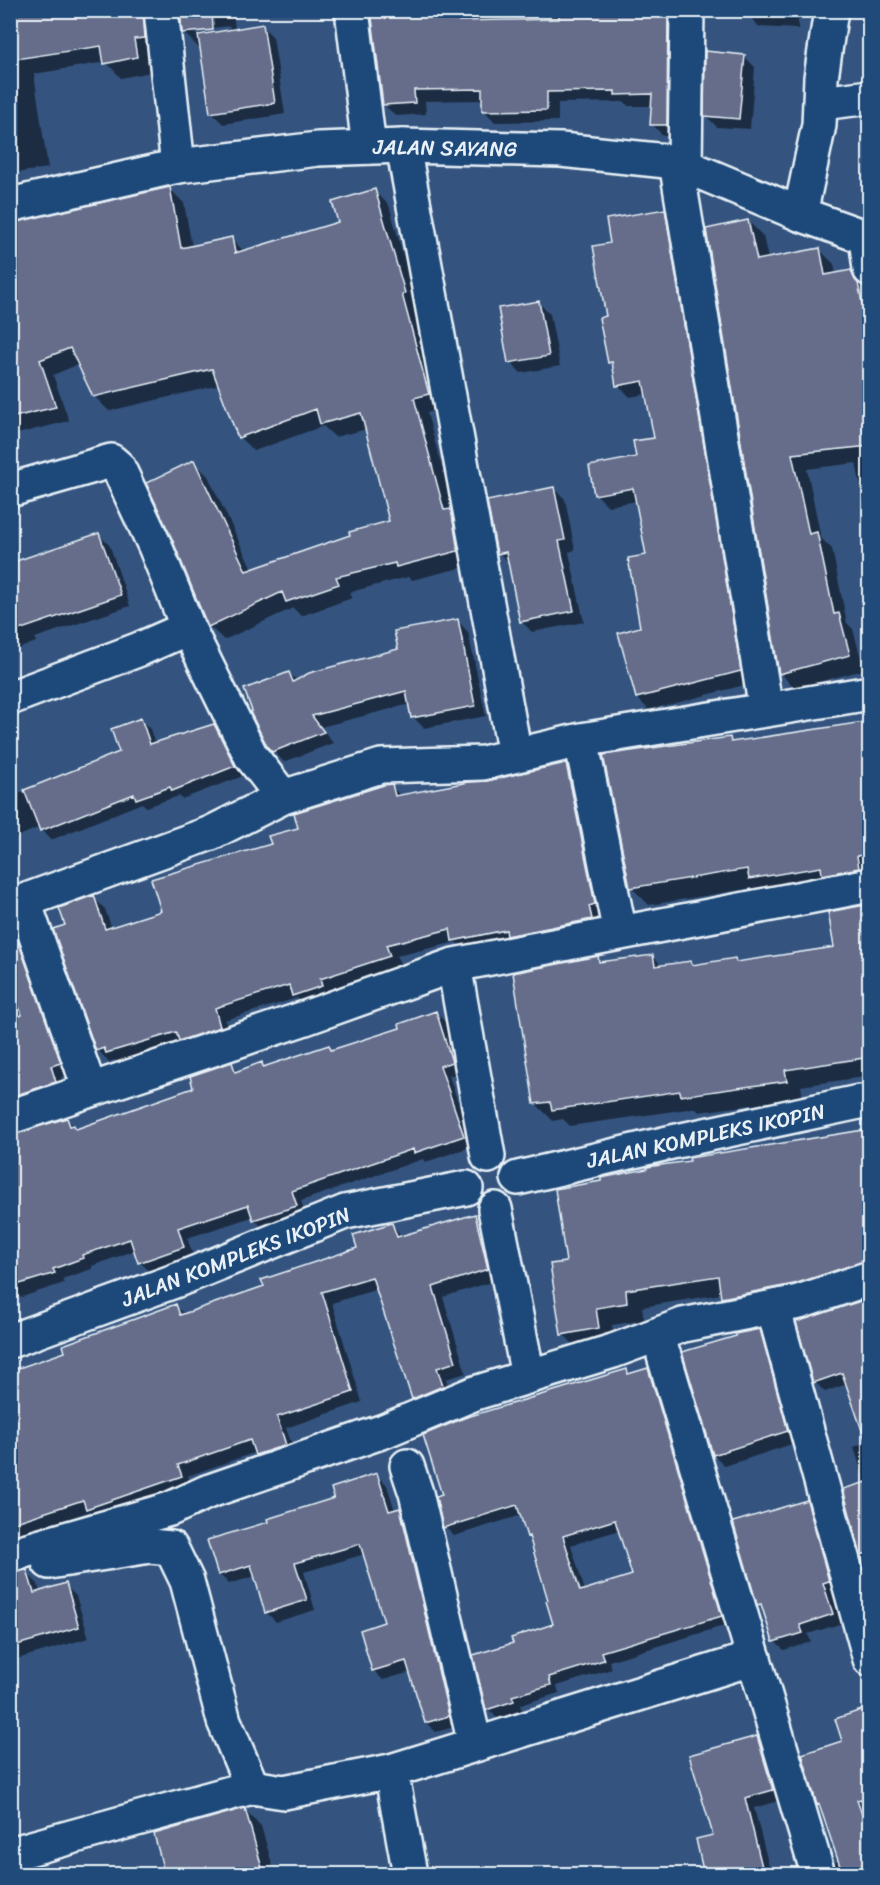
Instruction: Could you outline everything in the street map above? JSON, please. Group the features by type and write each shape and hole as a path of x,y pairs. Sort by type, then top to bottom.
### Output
{"street":[{"path":"160,10 178,166"},
{"path":"352,10 369,147"},
{"path":"687,10 681,164 766,710"},
{"path":"800,214 819,125 822,78 831,10"},
{"path":"821,104 870,97"},
{"path":"403,146 515,755"},
{"name":"JALAN SAYANG","path":"10,205 178,166 318,149 403,146 561,150 681,164 800,214 868,249"},
{"path":"10,489 111,461 118,467 155,546 188,628 250,756 282,796"},
{"path":"10,698 140,649 188,628"},
{"path":"90,1090 17,904 211,833 282,796 381,766 483,763 581,740 870,693"},
{"path":"581,740 620,933"},
{"path":"10,1117 305,1018 454,965 870,885"},
{"path":"454,965 488,1156"},
{"name":"JALAN KOMPLEKS IKOPIN","path":"518,1178 859,1102"},
{"path":"488,1156 507,1161 518,1178 516,1192 508,1204 495,1209 485,1209 477,1204 470,1197 466,1188 465,1178 470,1168 478,1160 488,1156"},
{"name":"JALAN KOMPLEKS IKOPIN","path":"10,1341 180,1280 345,1212 466,1188"},
{"path":"495,1209 528,1376"},
{"path":"10,1555 170,1509 207,1492 384,1431 475,1393 613,1351 683,1325 800,1302 870,1278"},
{"path":"773,1307 870,1659"},
{"path":"664,1356 818,1875"},
{"path":"407,1466 416,1493 475,1744"},
{"path":"10,1573 44,1563 150,1546 171,1548 187,1581 224,1721 252,1787"},
{"path":"10,1854 252,1787 284,1792 391,1771 754,1658"},
{"path":"391,1771 410,1875"}],"building":[{"path":"10,10 143,10 145,38 134,39 137,57 104,64 101,46 10,60"},
{"path":"180,10 212,10 213,30 182,33"},
{"path":"371,10 459,10 459,21 559,19 559,10 668,10 667,125 650,125 652,94 615,95 615,91 547,92 547,110 482,111 482,89 414,90 415,103 383,105"},
{"path":"263,24 275,103 210,113 198,35"},
{"path":"705,51 745,55 739,119 704,116"},
{"path":"170,187 181,248 232,237 235,253 338,222 332,202 375,189 405,293 402,294 429,394 414,398 444,510 451,509 458,551 396,567 395,563 336,577 339,584 286,602 282,592 208,627 146,483 194,460 246,571 350,535 349,532 389,521 361,413 320,424 316,409 238,438 212,369 93,397 70,348 40,360 56,407 10,418 10,223"},
{"path":"665,209 741,671 636,698 618,633 640,627 628,558 646,555 633,488 594,495 589,466 636,457 633,441 654,438 643,381 616,386 612,362 608,363 599,318 606,316 593,246 610,243 606,219"},
{"path":"748,220 757,260 820,248 825,275 851,270 858,283 870,340 870,446 792,454 809,534 817,532 834,614 839,613 850,655 779,674 706,229"},
{"path":"539,301 549,356 508,363 498,308"},
{"path":"554,487 565,540 559,541 574,611 520,622 506,552 497,554 487,501"},
{"path":"99,533 121,595 10,633 10,563"},
{"path":"458,619 475,706 411,718 406,691 312,716 324,732 272,752 267,746 250,712 252,711 244,689 289,672 293,682 309,673 398,649 394,631"},
{"path":"141,718 150,744 214,724 235,766 172,791 170,787 136,799 134,794 40,831 24,790 119,752 111,729"},
{"path":"870,721 870,854 857,856 859,868 822,875 821,867 749,879 747,869 630,888 603,755 730,737 731,742"},
{"path":"566,763 595,904 589,906 592,919 507,936 506,930 452,941 450,929 386,945 390,956 320,979 322,986 292,996 289,985 215,1008 220,1027 179,1041 176,1032 106,1053 104,1048 96,1051 53,929 65,925 59,908 94,895 105,929 161,911 151,879 271,844 268,836 298,828 294,813 384,785 392,784 395,796 469,782 487,781"},
{"path":"865,905 870,935 870,1057 785,1070 787,1081 681,1096 680,1091 552,1110 550,1102 534,1104 513,973 598,956 599,962 653,955 655,966 691,961 692,965 735,958 736,962 834,947 828,912"},
{"path":"18,941 61,1063 51,1066 56,1082 10,1097 10,1019 22,1015 10,983 10,944"},
{"path":"436,1011 452,1062 440,1066 464,1136 414,1153 413,1149 292,1191 297,1206 253,1220 248,1205 178,1228 184,1247 138,1263 130,1239 82,1255 83,1258 53,1269 55,1273 10,1287 10,1135 67,1118 70,1126 74,1125 76,1129 193,1088 190,1076 232,1062 235,1072 262,1062 263,1067 329,1045 331,1050 400,1028 399,1024"},
{"path":"870,1129 870,1260 794,1284 721,1298 718,1276 626,1290 627,1303 596,1308 599,1328 561,1335 550,1264 566,1262 555,1189 601,1181 601,1178 647,1169 647,1167 690,1161 689,1158"},
{"path":"475,1214 488,1269 433,1287 456,1362 437,1368 443,1386 412,1399 372,1277 322,1292 353,1392 277,1417 286,1445 255,1455 250,1440 178,1465 182,1476 86,1509 83,1500 10,1524 10,1371 65,1352 63,1345 176,1304 180,1315 264,1286 261,1280 357,1248 353,1235 392,1223 397,1237"},
{"path":"870,1298 870,1439 865,1439 842,1373 813,1383 796,1322"},
{"path":"760,1329 788,1431 713,1455 682,1352 736,1336 735,1334"},
{"path":"648,1368 722,1616 601,1652 604,1660 549,1677 551,1685 512,1696 514,1701 486,1710 473,1655 513,1643 511,1638 553,1624 546,1601 548,1600 517,1505 443,1528 436,1497 442,1495 423,1435 464,1418 627,1369 628,1374","holes":["615,1520 632,1575 580,1591 563,1536"]},
{"path":"377,1473 389,1511 400,1508 449,1716 425,1723 406,1661 372,1671 360,1630 384,1622 360,1544 295,1563 307,1600 265,1613 251,1565 218,1575 207,1540 268,1522 267,1519 334,1498 331,1488"},
{"path":"870,1481 870,1552 861,1555 843,1489"},
{"path":"807,1500 829,1581 823,1583 833,1614 800,1625 803,1633 773,1642 761,1604 757,1605 733,1522"},
{"path":"27,1570 34,1593 66,1583 79,1627 10,1647 10,1573"},
{"path":"870,1707 870,1807 864,1808 861,1799 857,1800 870,1838 870,1863 842,1872 819,1804 817,1805 802,1754 842,1741 835,1719"},
{"path":"757,1736 773,1790 745,1798 764,1875 704,1875 696,1839 713,1835 689,1755"},
{"path":"245,1808 264,1875 165,1875 154,1834"}]}
